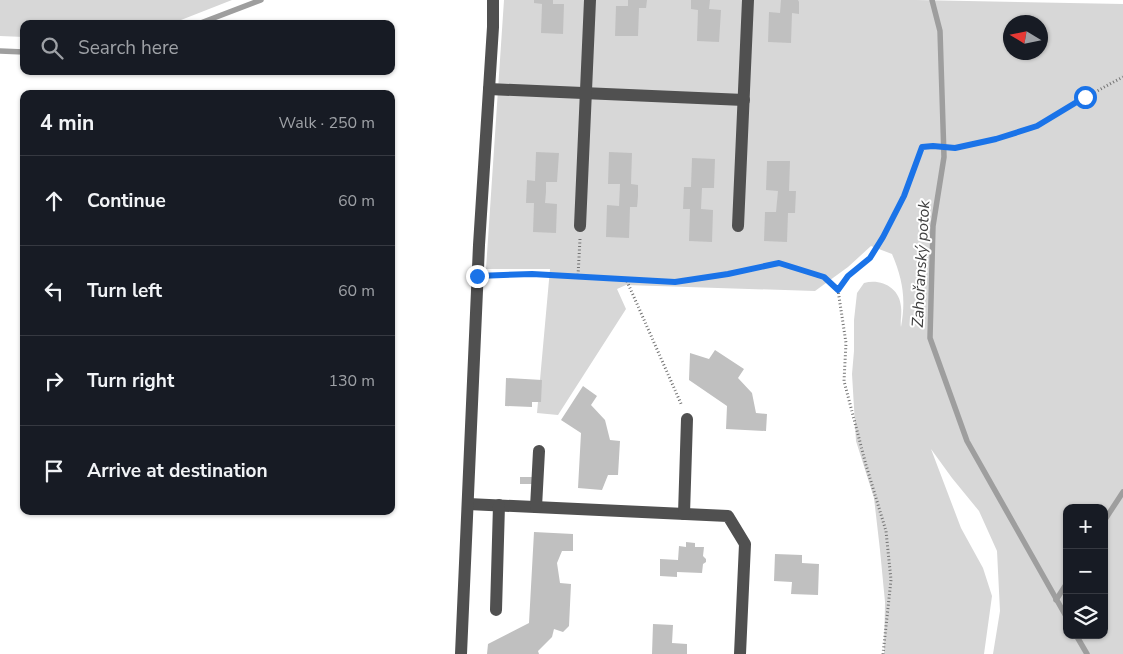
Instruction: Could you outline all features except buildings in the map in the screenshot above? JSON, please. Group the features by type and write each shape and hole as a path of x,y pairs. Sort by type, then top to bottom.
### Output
{"street":[{"path":"461,654 477,276 494,26 493,0"},
{"path":"580,226 590,0"},
{"path":"738,226 748,0"},
{"path":"489,89 744,100"},
{"path":"684,514 687,419"},
{"path":"536,507 539,450"},
{"path":"468,504 728,516 745,544 740,654"},
{"path":"496,610 498,506"}],"path":[{"path":"838,290 848,276 870,258 883,237 904,196 922,147 955,148 996,139 1037,126 1123,77"},
{"path":"578,276 580,226"},
{"path":"477,276 532,274 675,282 728,274 779,263 824,277 838,290 846,343 844,381 866,465 886,530 891,580 884,654"},
{"path":"626,279 687,419"}],"shaded area":[{"path":"0,0 232,0 181,20 20,20 20,37 0,36"},
{"path":"504,0 916,0 1123,4 1123,654 993,654 1000,611 997,551 979,511 931,449 961,528 983,568 992,596 984,654 884,654 885,602 880,550 874,498 856,441 852,374 857,293 864,283 883,283 893,290 900,300 901,327 903,298 899,272 892,254 871,246 848,267 815,291 626,285 617,289 626,309 558,415 537,413 550,269 486,269"}],"waterway":[{"path":"208,20 261,0"},
{"name":"Zahořanský potok","path":"932,0 940,31 944,157 933,226 930,338 967,441 1063,611"},
{"path":"0,51 20,52"},
{"path":"1108,515 1123,492"},
{"path":"1056,600 1063,589"},
{"name":"Zahořanský potok","path":"1078,639 1087,654"}],"route":[{"path":"477,276 532,274 675,282 728,274 779,263 824,277 838,290 848,276 870,258 883,237 904,196 922,147 955,148 996,139 1037,126 1085,97"}]}
